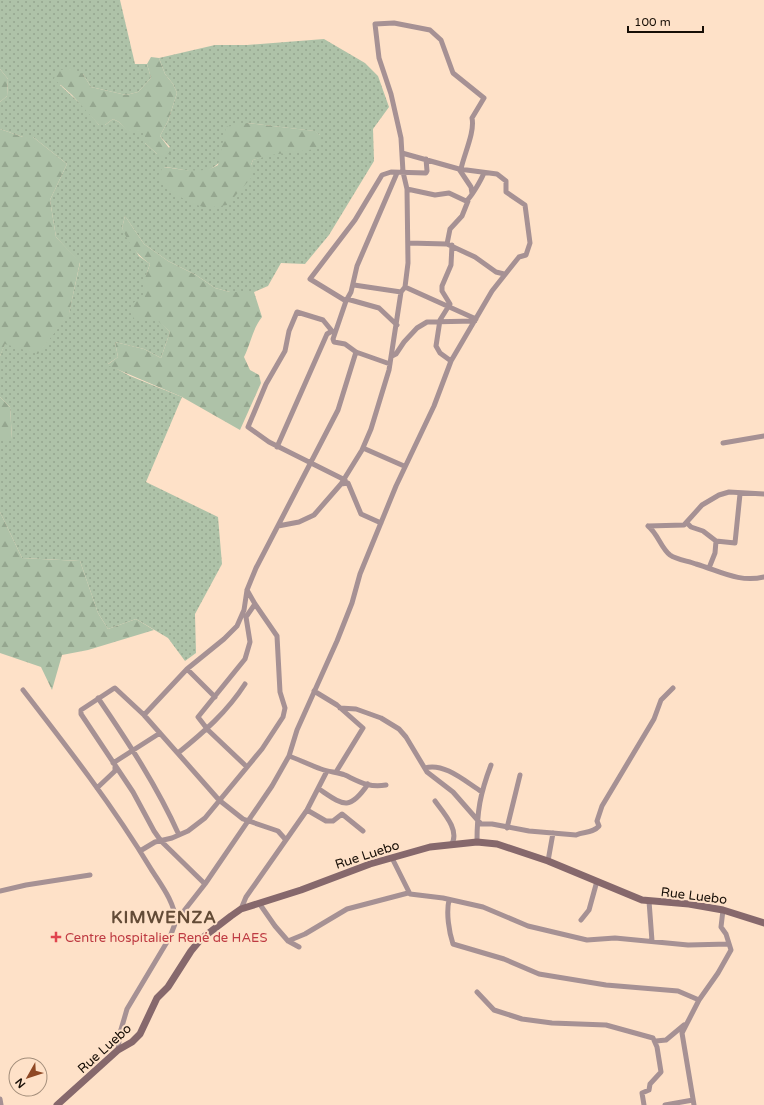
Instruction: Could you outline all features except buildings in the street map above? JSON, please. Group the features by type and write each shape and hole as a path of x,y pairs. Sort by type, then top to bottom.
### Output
{"street":[{"path":"278,526 299,522 314,516 343,482 363,448 376,414 392,356 401,292 405,286 408,242 406,220 407,189 397,116 379,58 375,24 394,23 430,30 440,40 453,73 484,98 472,118 474,126 460,169 471,187 472,193"},
{"path":"118,1050 120,1033 127,1009 170,937 176,921 205,884 272,786 289,756 297,730 337,642 352,603 360,574 404,466 434,406 451,361 492,291 519,257 526,255 530,243 525,205 506,192 506,182 503,178 497,174 460,169 402,153"},
{"path":"397,326 379,308 346,300 310,279 355,220 382,175 391,172 426,173 428,171 426,160"},
{"path":"390,364 356,352 345,344 334,342 333,333 346,300 354,285 358,266 397,173"},
{"path":"451,361 440,353 436,346 440,322 449,306 449,302 442,291 442,286 452,265 449,244 450,229 462,216 472,193 480,183 484,173"},
{"path":"407,189 435,195 449,193 468,201"},
{"path":"408,242 449,244 479,259 496,272 504,274"},
{"path":"354,285 401,292"},
{"path":"405,286 449,306 475,320"},
{"path":"333,333 323,320 297,312 289,331 285,351 266,384 248,427 277,447 310,463 343,482 348,483 361,514 381,523"},
{"path":"392,356 396,354 404,342 417,328 427,322 475,320"},
{"path":"277,447 327,334 333,333"},
{"path":"144,715 186,669 224,639 237,626 244,610 246,590 263,552 338,410 356,352"},
{"path":"723,444 764,436"},
{"path":"363,448 404,466"},
{"path":"764,494 740,494 729,492 711,498 687,523 680,526 648,526 656,533 667,553 672,557 709,568 730,577 753,580 764,577"},
{"path":"687,523 691,527 703,531 716,541 736,542 740,494"},
{"path":"709,568 715,553 716,541"},
{"path":"140,851 155,842 172,838 188,831 205,818 275,731 283,717 285,708 280,692 277,636 246,590"},
{"path":"247,767 208,730 198,717 245,659 250,642 246,617 254,604"},
{"path":"186,669 215,697"},
{"path":"178,753 208,730 229,706 245,684"},
{"path":"205,884 161,841 133,792 80,712 98,698 115,688 144,715 219,800 248,821 278,831 286,840"},
{"path":"340,708 356,709 381,718 399,729 409,741 425,768 453,792 481,824 492,824 507,828 576,835 597,829 599,826 598,821 602,806 654,719 661,700 673,688"},
{"path":"23,690 96,788 140,851 172,905 176,921"},
{"path":"314,691 340,708 356,721"},
{"path":"98,698 133,750 163,799 179,835"},
{"path":"336,772 362,730 354,715 356,709"},
{"path":"114,765 133,750 160,733"},
{"path":"289,756 327,771 336,772 362,784 378,787 386,786"},
{"path":"96,788 114,771 114,765"},
{"path":"477,842 476,820 482,792 491,765"},
{"path":"425,768 431,766 442,768 482,792"},
{"path":"241,910 246,897 307,810 327,771"},
{"path":"507,828 520,775"},
{"path":"319,789 340,803 346,804 356,798 368,784"},
{"path":"435,801 449,820 453,831 455,838 450,846"},
{"path":"307,810 326,822 333,821 342,814 363,831"},
{"path":"548,861 552,832"},
{"path":"168,848 172,838"},
{"name":"Rue Luebo","path":"58,1105 118,1050 132,1042 140,1034 157,998 168,987 200,939 241,910 301,890 370,864 430,847 477,842 510,847 649,901 689,904 723,910 764,923"},
{"path":"392,858 397,866 408,893"},
{"path":"0,891 26,885 90,875"},
{"path":"581,920 589,910 597,881"},
{"path":"288,941 305,934 347,909 408,893 484,907 528,926 587,940 615,938 700,946 729,944"},
{"path":"449,900 447,908 450,925 449,937 453,944 504,959 539,974 606,985 678,991 699,1000"},
{"path":"649,901 652,941"},
{"path":"259,903 270,921 288,941 299,947"},
{"path":"665,1105 694,1103 682,1036 685,1024 731,950 726,934 721,927 723,910"},
{"path":"477,992 494,1010 522,1019 552,1023 606,1025 650,1037 656,1041 666,1040 685,1024"},
{"path":"644,1105 642,1093 649,1090 650,1084 661,1072 656,1041"},
{"path":"0,1100 2,1105"}],"green space":[{"path":"0,0 120,0 135,64 147,64 151,78 138,92 126,95 91,87 83,74 60,85 85,108 99,125 105,125 113,119 119,122 129,132 146,128 145,143 157,154 170,147 160,136 168,121 177,93 173,84 165,74 159,58 215,45 247,45 324,39 365,63 378,76 389,107 373,129 374,161 329,235 305,264 281,263 268,286 254,292 230,292 215,288 196,275 168,261 144,244 125,216 122,228 139,256 150,264 146,275 145,293 150,309 170,332 161,358 144,349 115,342 118,357 108,364 130,376 182,397 146,482 218,517 222,564 195,614 196,653 185,661 168,638 136,619 108,629 98,613 80,561 22,558 0,512 0,439 12,439 10,407 0,397 0,356 5,343 38,353 69,313 80,263 56,237 50,200 67,164 33,137 23,137 0,129 0,102 7,96 8,79 0,69","holes":["247,123 314,131 320,135 253,160 251,165 165,187 164,167 198,172 207,171 214,167 227,154"]},
{"path":"151,57 159,58 165,74 173,84 177,93 168,121 160,136 172,152 165,156 157,154 145,143 145,129 138,132 128,132 119,122 113,119 105,125 99,125 72,95 54,79 57,71 69,68 83,74 91,87 126,95 138,92 151,78 147,64"},
{"path":"0,69 8,79 7,96 0,102"},
{"path":"247,123 315,131 320,135 321,143 316,149 271,155 253,160 251,165 253,176 227,205 206,208 176,195 165,187 158,176 163,167 198,171 218,165 226,127"},
{"path":"0,129 23,137 33,137 67,164 50,200 56,237 80,262 69,314 38,354 5,344 0,356"},
{"path":"125,216 144,244 168,261 196,275 215,288 230,292 254,292 262,317 256,327 244,357 250,370 259,375 261,383 240,430 182,397 107,365 118,357 115,342 144,349 161,358 170,332 158,321 135,320 129,310 134,302 145,299 143,284 150,264 133,248 127,239 122,228"},
{"path":"0,397 10,407 12,439 0,439"},
{"path":"0,512 22,558 80,561 98,613 108,629 136,619 154,630 88,650 62,655 52,690 41,667 0,653"}],"place":[{"name":"Centre hospitalier René de HAES","path":"56,937"}],"district":[{"name":"KIMWENZA","path":"164,917"}]}
